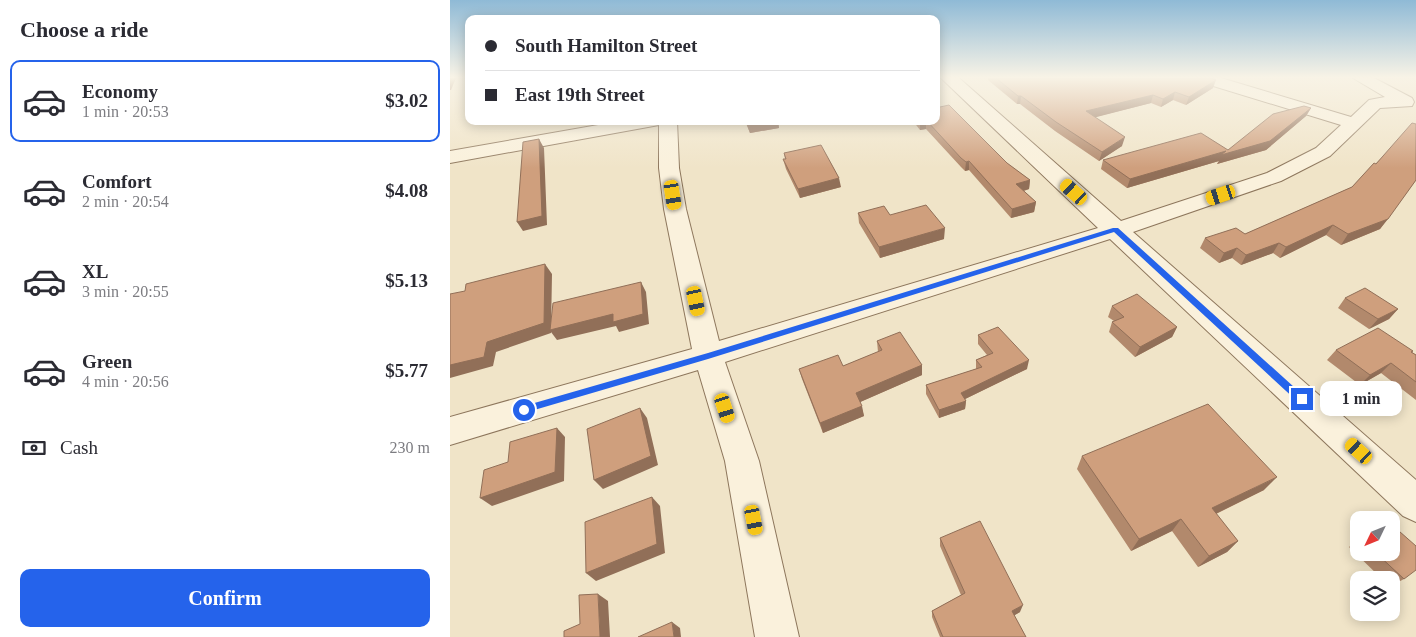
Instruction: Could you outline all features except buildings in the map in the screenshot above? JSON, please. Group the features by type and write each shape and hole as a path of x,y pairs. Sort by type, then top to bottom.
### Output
{"street":[{"path":"982,108 1416,504"},
{"path":"1301,108 1355,124"},
{"path":"450,431 708,356 1116,230 1274,178 1323,152 1371,108"},
{"path":"450,157 630,125"},
{"path":"668,125 669,168 676,209 708,356 742,461 777,637"}],"route":[{"path":"524,410 708,356 1116,230 1302,399"}]}
